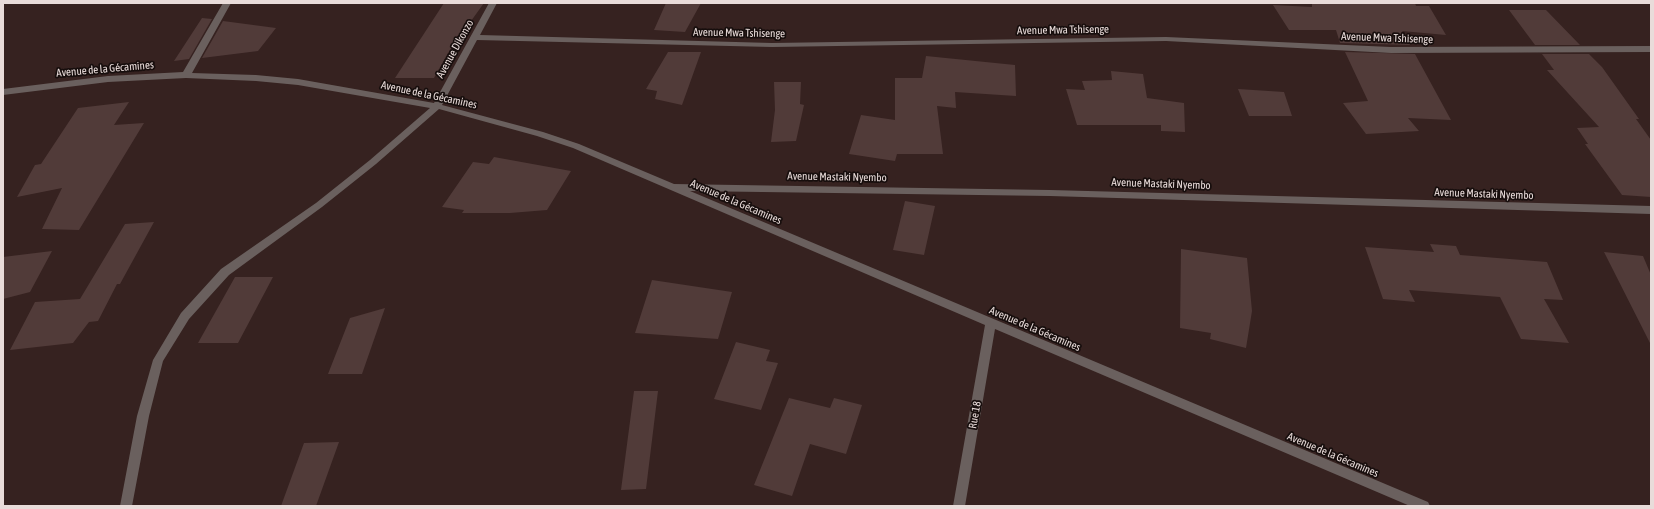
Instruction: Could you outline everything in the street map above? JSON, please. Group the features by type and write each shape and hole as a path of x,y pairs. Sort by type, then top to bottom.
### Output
{"street":[{"path":"186,75 227,3"},
{"name":"Avenue Dikonzo","path":"437,106 493,3"},
{"name":"Avenue Mwa Tshisenge","path":"474,37 772,45 1166,39 1391,50 1651,49"},
{"name":"Avenue de la Gécamines","path":"3,92 108,79 186,75 256,78 298,82 437,106 540,134 576,146 669,187 1424,506"},
{"path":"126,506 143,416 158,360 185,316 225,272 319,206 373,162 437,106"},
{"name":"Avenue Mastaki Nyembo","path":"669,187 1050,193 1651,210"},
{"name":"Rue 18","path":"959,506 991,323"}],"building":[{"path":"444,3 484,3 448,53 434,78 395,78"},
{"path":"666,3 701,3 685,32 654,30"},
{"path":"1312,3 1415,3 1416,6 1429,6 1446,35 1402,31 1410,45 1340,43 1336,30 1289,30 1273,5 1312,7"},
{"path":"1509,10 1546,10 1580,45 1535,45"},
{"path":"202,18 212,19 189,59 174,61"},
{"path":"223,21 276,28 258,51 202,58"},
{"path":"668,52 701,52 682,105 655,99 657,91 646,89"},
{"path":"1345,52 1415,54 1451,120 1408,118 1419,131 1366,134 1343,103 1368,101"},
{"path":"1542,54 1589,54 1602,67 1639,119 1636,119 1651,140 1651,197 1622,195 1585,144 1588,144 1577,128 1599,127 1547,70 1554,70"},
{"path":"926,56 1015,65 1016,96 955,92 956,108 937,106 943,154 897,154 895,161 849,154 861,115 895,120 895,78 922,78"},
{"path":"1111,71 1143,74 1147,98 1184,103 1185,132 1161,131 1161,125 1077,125 1066,89 1085,90 1082,81 1112,80"},
{"path":"774,82 801,82 800,104 804,105 796,141 771,142 775,110"},
{"path":"1238,89 1284,92 1292,116 1249,116"},
{"path":"129,102 114,125 144,123 79,230 42,229 62,188 17,197 35,165 41,164 78,108"},
{"path":"494,157 571,171 547,210 510,213 462,213 464,210 442,207 473,162 489,164"},
{"path":"905,201 935,206 924,255 893,250"},
{"path":"154,222 120,284 117,284 98,321 89,322 73,343 10,350 35,302 80,299 125,224"},
{"path":"1430,244 1456,246 1460,255 1547,262 1563,300 1544,299 1569,343 1521,339 1500,297 1409,290 1415,302 1383,299 1365,247 1434,252"},
{"path":"1181,249 1247,258 1252,311 1246,348 1210,339 1211,333 1180,328"},
{"path":"52,251 30,292 3,299 3,257"},
{"path":"1604,252 1643,256 1651,275 1651,345"},
{"path":"235,277 273,277 238,343 198,343"},
{"path":"652,280 732,292 718,339 635,333"},
{"path":"385,308 362,374 328,374 350,318"},
{"path":"736,342 770,350 766,361 778,363 761,410 714,399"},
{"path":"634,391 658,391 646,489 621,490"},
{"path":"789,398 830,408 834,398 862,405 846,454 810,444 792,496 754,485"},
{"path":"339,442 316,506 281,506 304,443"}]}
